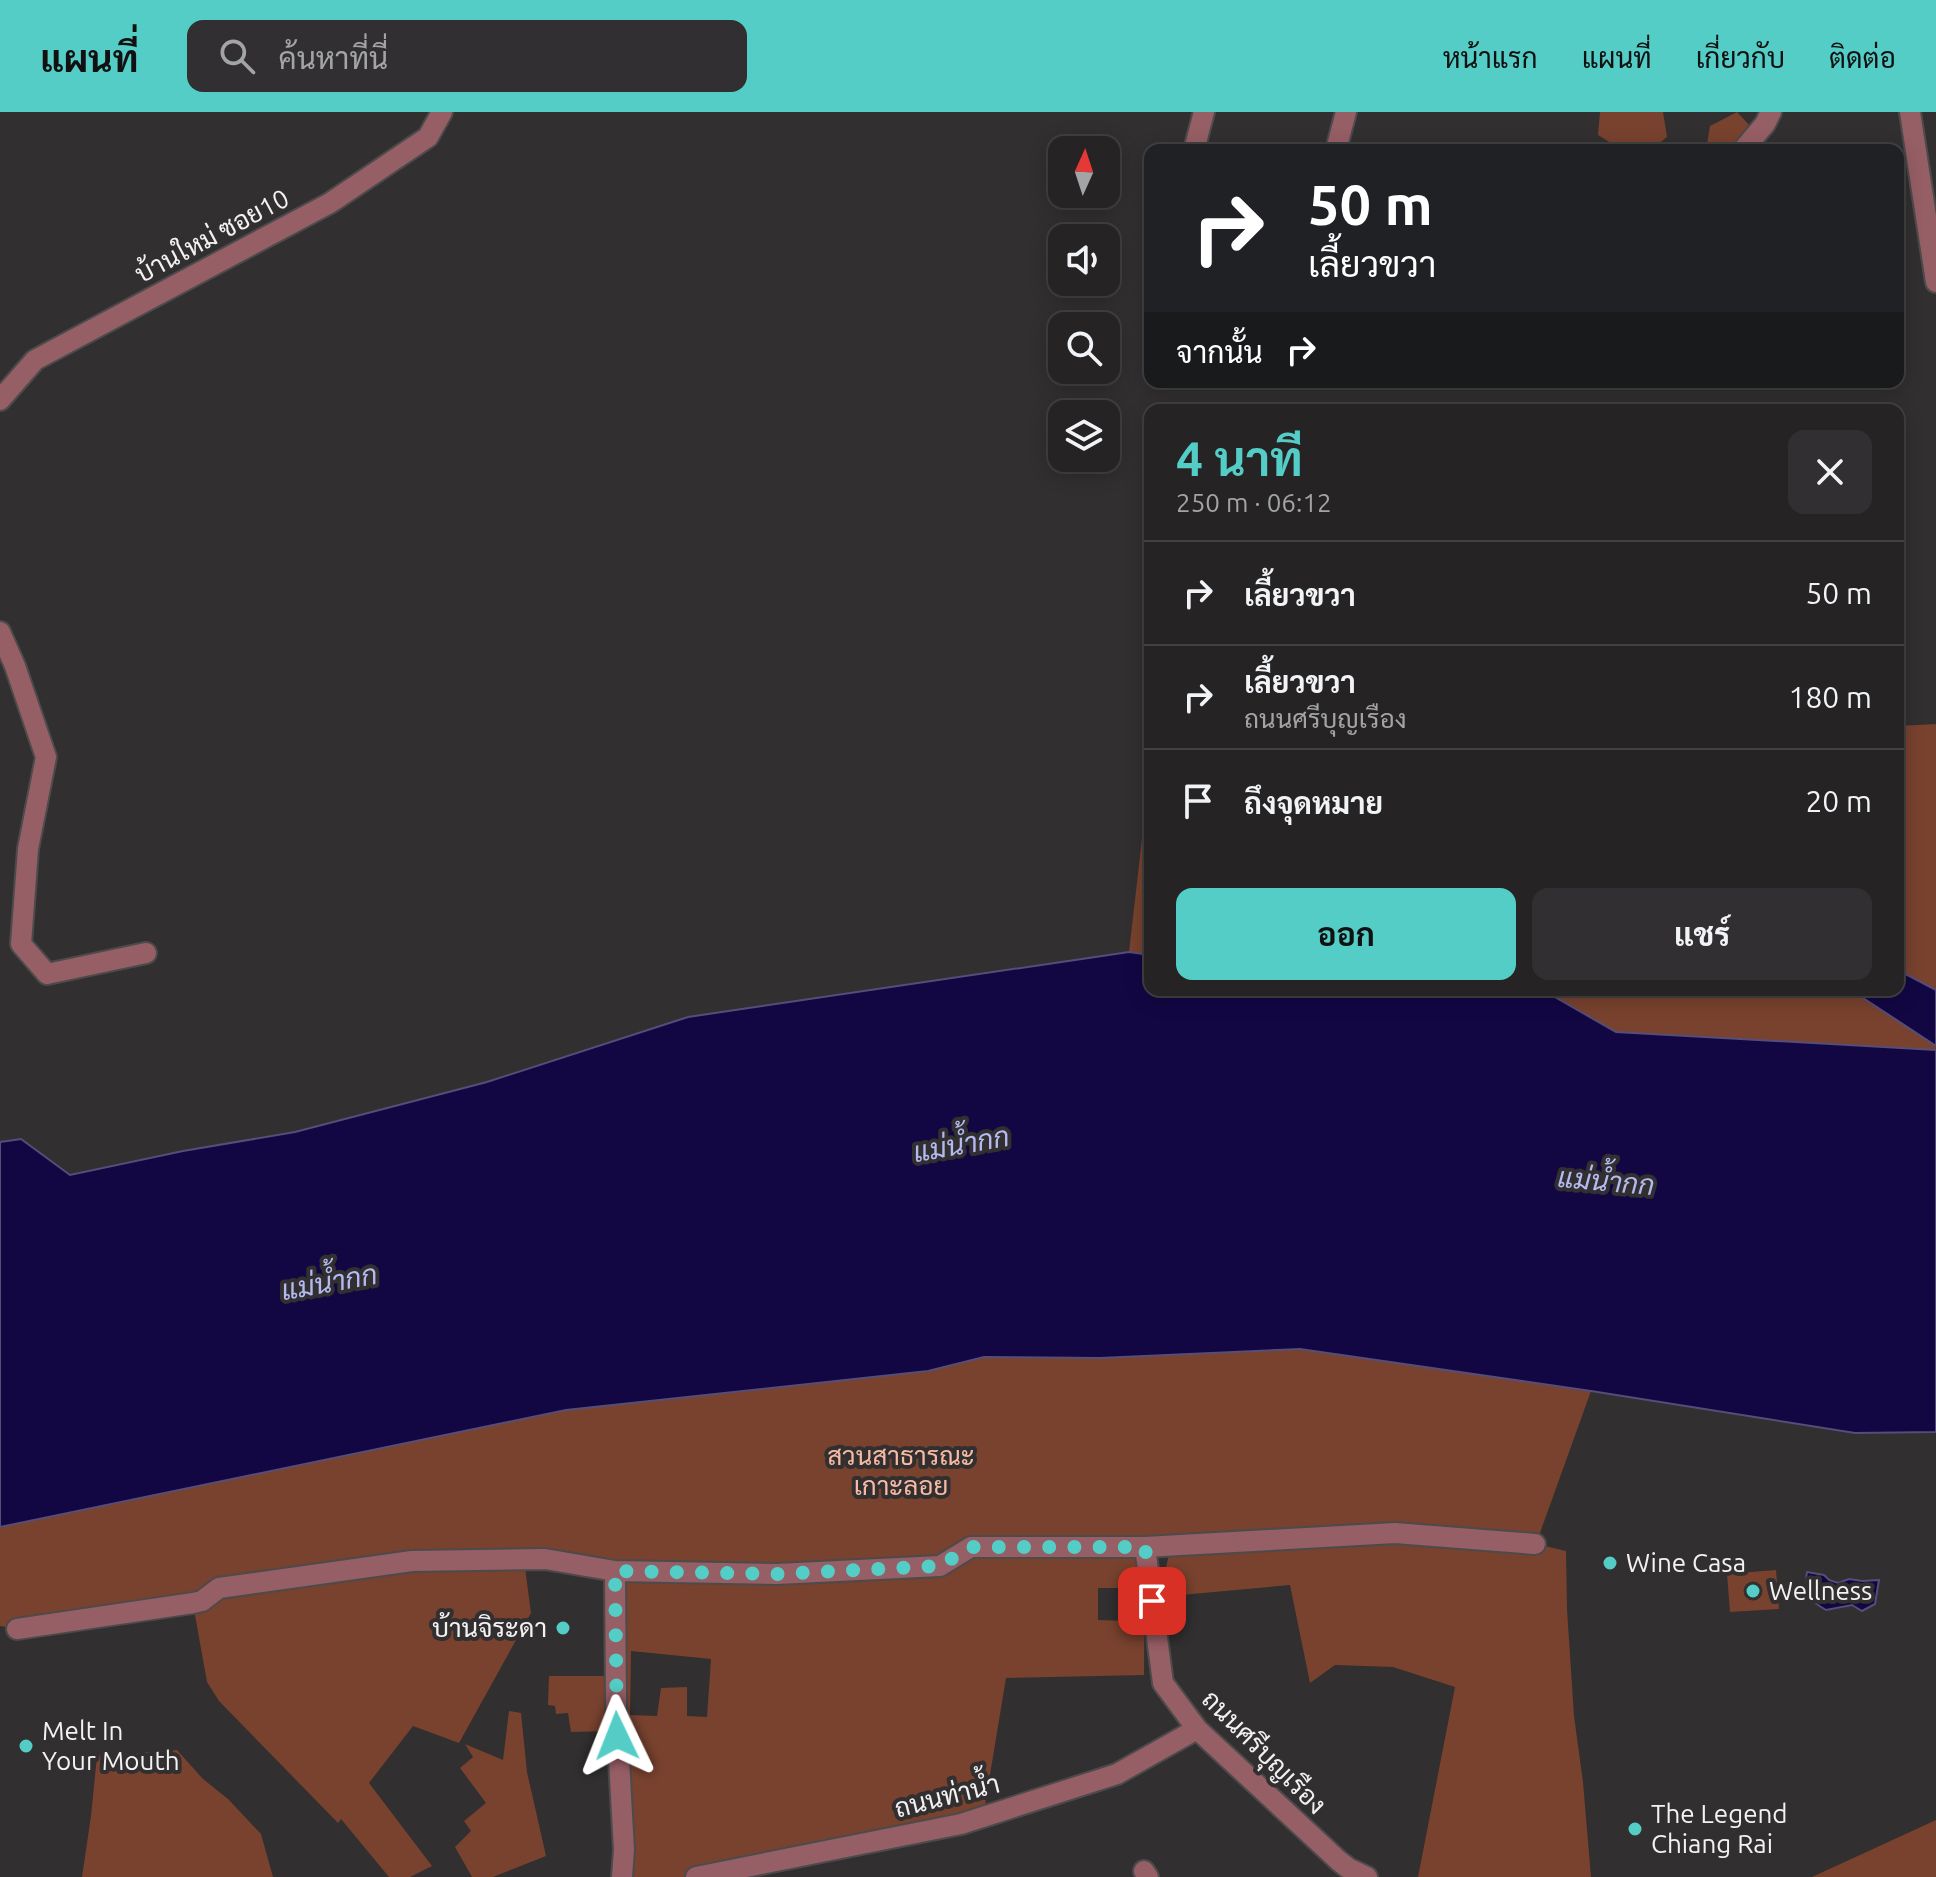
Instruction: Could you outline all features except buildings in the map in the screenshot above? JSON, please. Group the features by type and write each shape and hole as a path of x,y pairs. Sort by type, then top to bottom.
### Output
{"street":[{"name":"บ้านใหม่ ซอย10","path":"0,400 35,360 330,203 428,137 442,112"},
{"path":"1196,144 1204,112"},
{"path":"1338,144 1346,112"},
{"path":"1748,144 1771,112"},
{"path":"1910,112 1936,282"},
{"path":"0,632 46,757 28,849 21,944 47,974 146,953"},
{"path":"17,1629 193,1603 202,1601 219,1588 412,1561 545,1559 615,1571 777,1574 940,1566 971,1547 1145,1547 1395,1533 1535,1544"},
{"name":"ถนนศรีบุญเรือง","path":"1145,1547 1163,1683 1197,1729 1352,1874"},
{"path":"615,1571 616,1705 624,1850 622,1877"},
{"name":"ถนนท่าน้ำ","path":"696,1877 961,1824 1117,1774 1197,1729"}],"green space":[{"path":"1600,112 1663,112 1667,137 1658,144 1613,144 1598,135"},
{"path":"1737,112 1751,127 1737,144 1707,144 1710,126"},
{"path":"1936,724 1936,990 1904,973 1904,726"},
{"path":"1144,821 1144,954 1129,952"},
{"path":"1553,996 1860,996 1936,1046 1936,1050 1616,1032"},
{"name":"สวนสาธารณะ เกาะลอย","path":"1300,1349 1591,1391 1536,1544 1566,1551 1574,1716 1591,1877 1418,1877 1455,1687 1393,1667 1335,1665 1310,1683 1290,1585 1159,1597 1171,1546 1145,1547 1144,1675 1006,1678 985,1805 929,1829 696,1877 622,1877 615,1572 524,1560 531,1613 459,1743 413,1726 369,1783 432,1866 410,1877 389,1877 341,1819 338,1823 219,1701 207,1682 193,1604 17,1629 0,1626 0,1527 566,1410 928,1371 984,1357 1100,1358","holes":["1395,1533 1520,1544 1195,1545","1098,1588 1129,1588 1129,1621 1098,1620","631,1651 711,1659 707,1717 687,1716 687,1687 661,1688 657,1716 630,1715"]},
{"name":"Wellness","path":"1776,1570 1779,1609 1730,1612 1727,1574"},
{"path":"549,1676 608,1676 609,1731 571,1732 568,1713 556,1714 555,1706 548,1705"},
{"path":"509,1711 521,1713 527,1772 546,1856 493,1877 472,1877 455,1847 471,1831 464,1821 486,1803 460,1768 473,1757 465,1744 503,1760"},
{"path":"177,1750 261,1834 273,1877 82,1877 97,1756"},
{"path":"1936,1820 1936,1877 1812,1877"}],"water":[{"name":"แม่น้ำกก","path":"1129,952 1144,954 1144,996 1553,996 1616,1032 1936,1050 1936,1432 1855,1433 1300,1349 1100,1358 984,1357 928,1371 566,1410 0,1527 0,1142 21,1139 70,1175 295,1132 487,1082 688,1017"},
{"path":"1904,973 1936,990 1936,1046 1860,996 1904,996"},
{"path":"1807,1572 1824,1575 1838,1583 1849,1579 1879,1580 1875,1604 1862,1611 1852,1605 1826,1610 1808,1595"}],"place":[{"name":"Wine Casa","path":"1610,1563"},
{"name":"Wellness","path":"1753,1591"},
{"name":"บ้านจิระดา","path":"563,1628"},
{"name":"Melt In Your Mouth","path":"26,1746"},
{"name":"The Legend Chiang Rai","path":"1635,1829"}],"route":[{"path":"617,1736 615,1571 777,1574 940,1566 971,1547 1145,1547 1152,1601"}]}
